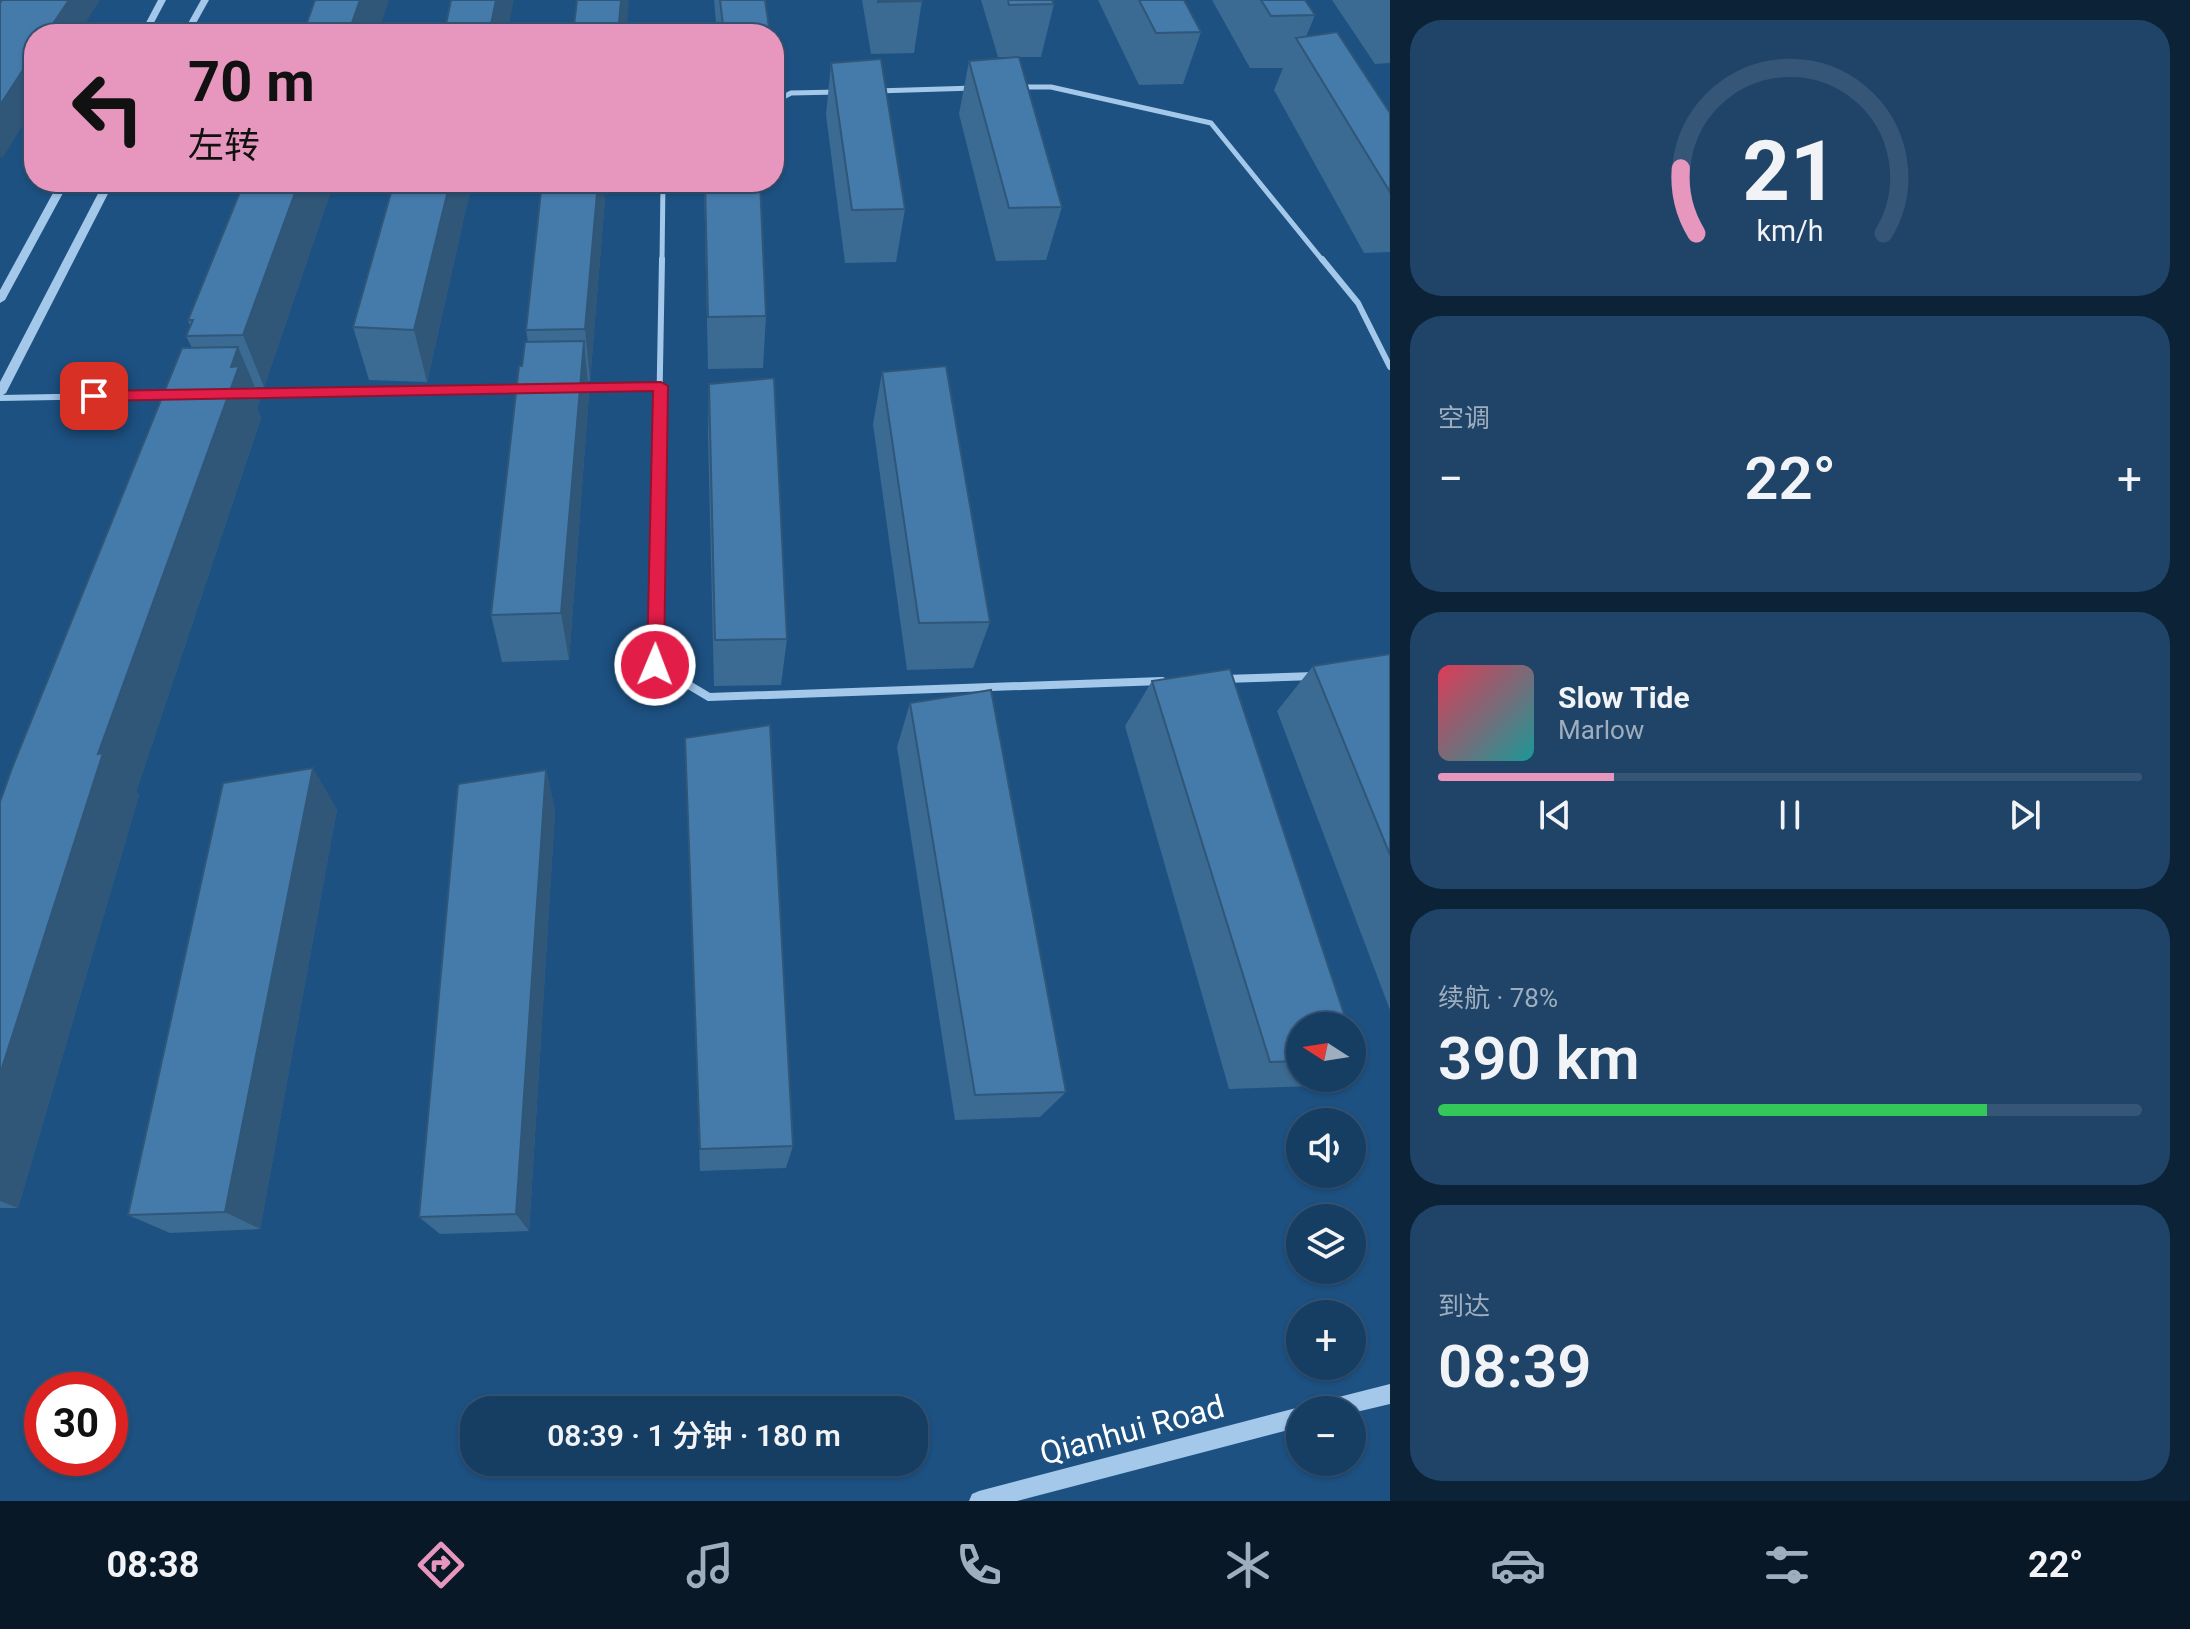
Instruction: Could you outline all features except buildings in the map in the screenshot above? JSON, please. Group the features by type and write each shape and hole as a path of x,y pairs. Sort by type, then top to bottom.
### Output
{"street":[{"path":"149,24 162,0"},
{"path":"192,24 205,0"},
{"path":"1005,88 1051,87 1211,123 1358,303 1390,367"},
{"path":"868,91 990,88"},
{"path":"784,97 791,93 852,91"},
{"path":"0,300 59,192"},
{"path":"104,192 0,395 173,395"},
{"path":"663,192 655,665 709,697 1168,681"},
{"path":"566,388 661,386"},
{"path":"236,394 535,388"},
{"path":"1216,679 1327,675"},
{"path":"1366,1400 1390,1394"},
{"name":"Qianhui Road","path":"979,1501 1286,1421"}],"route":[{"path":"94,396 661,386 655,665"}]}
